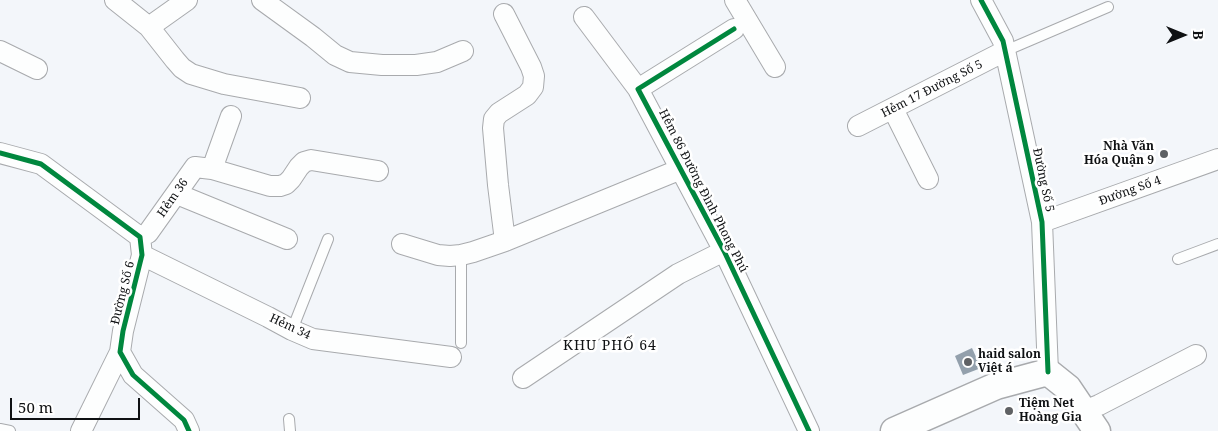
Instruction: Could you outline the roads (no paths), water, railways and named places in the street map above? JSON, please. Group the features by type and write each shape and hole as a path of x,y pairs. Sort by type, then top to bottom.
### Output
{"street":[{"path":"115,0 149,27 182,68 191,74 224,84 300,98"},
{"path":"149,27 187,0"},
{"path":"262,0 335,55 350,62 382,66 416,66 437,62 463,51"},
{"path":"735,0 775,67"},
{"name":"Đường Số 5","path":"981,0 1003,41 1042,222 1048,372"},
{"path":"504,14 534,76 533,87 527,95 499,113 494,119 493,128 498,185 505,242"},
{"name":"Hẻm 86 Đường Đình Phong Phú","path":"584,17 638,89 724,250 809,431"},
{"path":"638,89 734,29"},
{"path":"0,51 37,69"},
{"name":"Hẻm 17 Đường Số 5","path":"858,126 1005,51"},
{"path":"893,109 928,179"},
{"path":"231,116 212,169 270,186 286,184 304,162 311,160 378,171"},
{"path":"0,153 41,164 141,246"},
{"name":"Đường Số 4","path":"1042,222 1218,159"},
{"name":"Hẻm 36","path":"141,246 148,233 195,167 212,169"},
{"path":"402,244 438,255 461,255 505,242 681,170"},
{"path":"177,194 288,240"},
{"name":"Hẻm 34","path":"141,246 292,330 313,339 456,350"},
{"name":"Đường Số 6","path":"82,431 120,352 141,246"},
{"path":"523,378 678,274 724,250"},
{"path":"120,352 133,375 184,420 189,431"},
{"path":"894,431 920,426 996,386 1048,372 1068,388 1091,421 1099,405 1196,355"}],"lane":[{"path":"1005,51 1108,7"},
{"path":"292,330 328,239"},
{"path":"1178,259 1218,244"},
{"path":"456,350 461,255"},
{"path":"289,419 290,431"},
{"path":"0,429 10,431"}],"place":[{"name":"Nhà Văn Hóa Quận 9","path":"1164,154"},
{"name":"haid salon Việt á","path":"968,362"},
{"name":"Tiệm Net Hoàng Gia","path":"1009,411"}],"district":[{"name":"KHU PHỐ 64","path":"610,346"}]}
